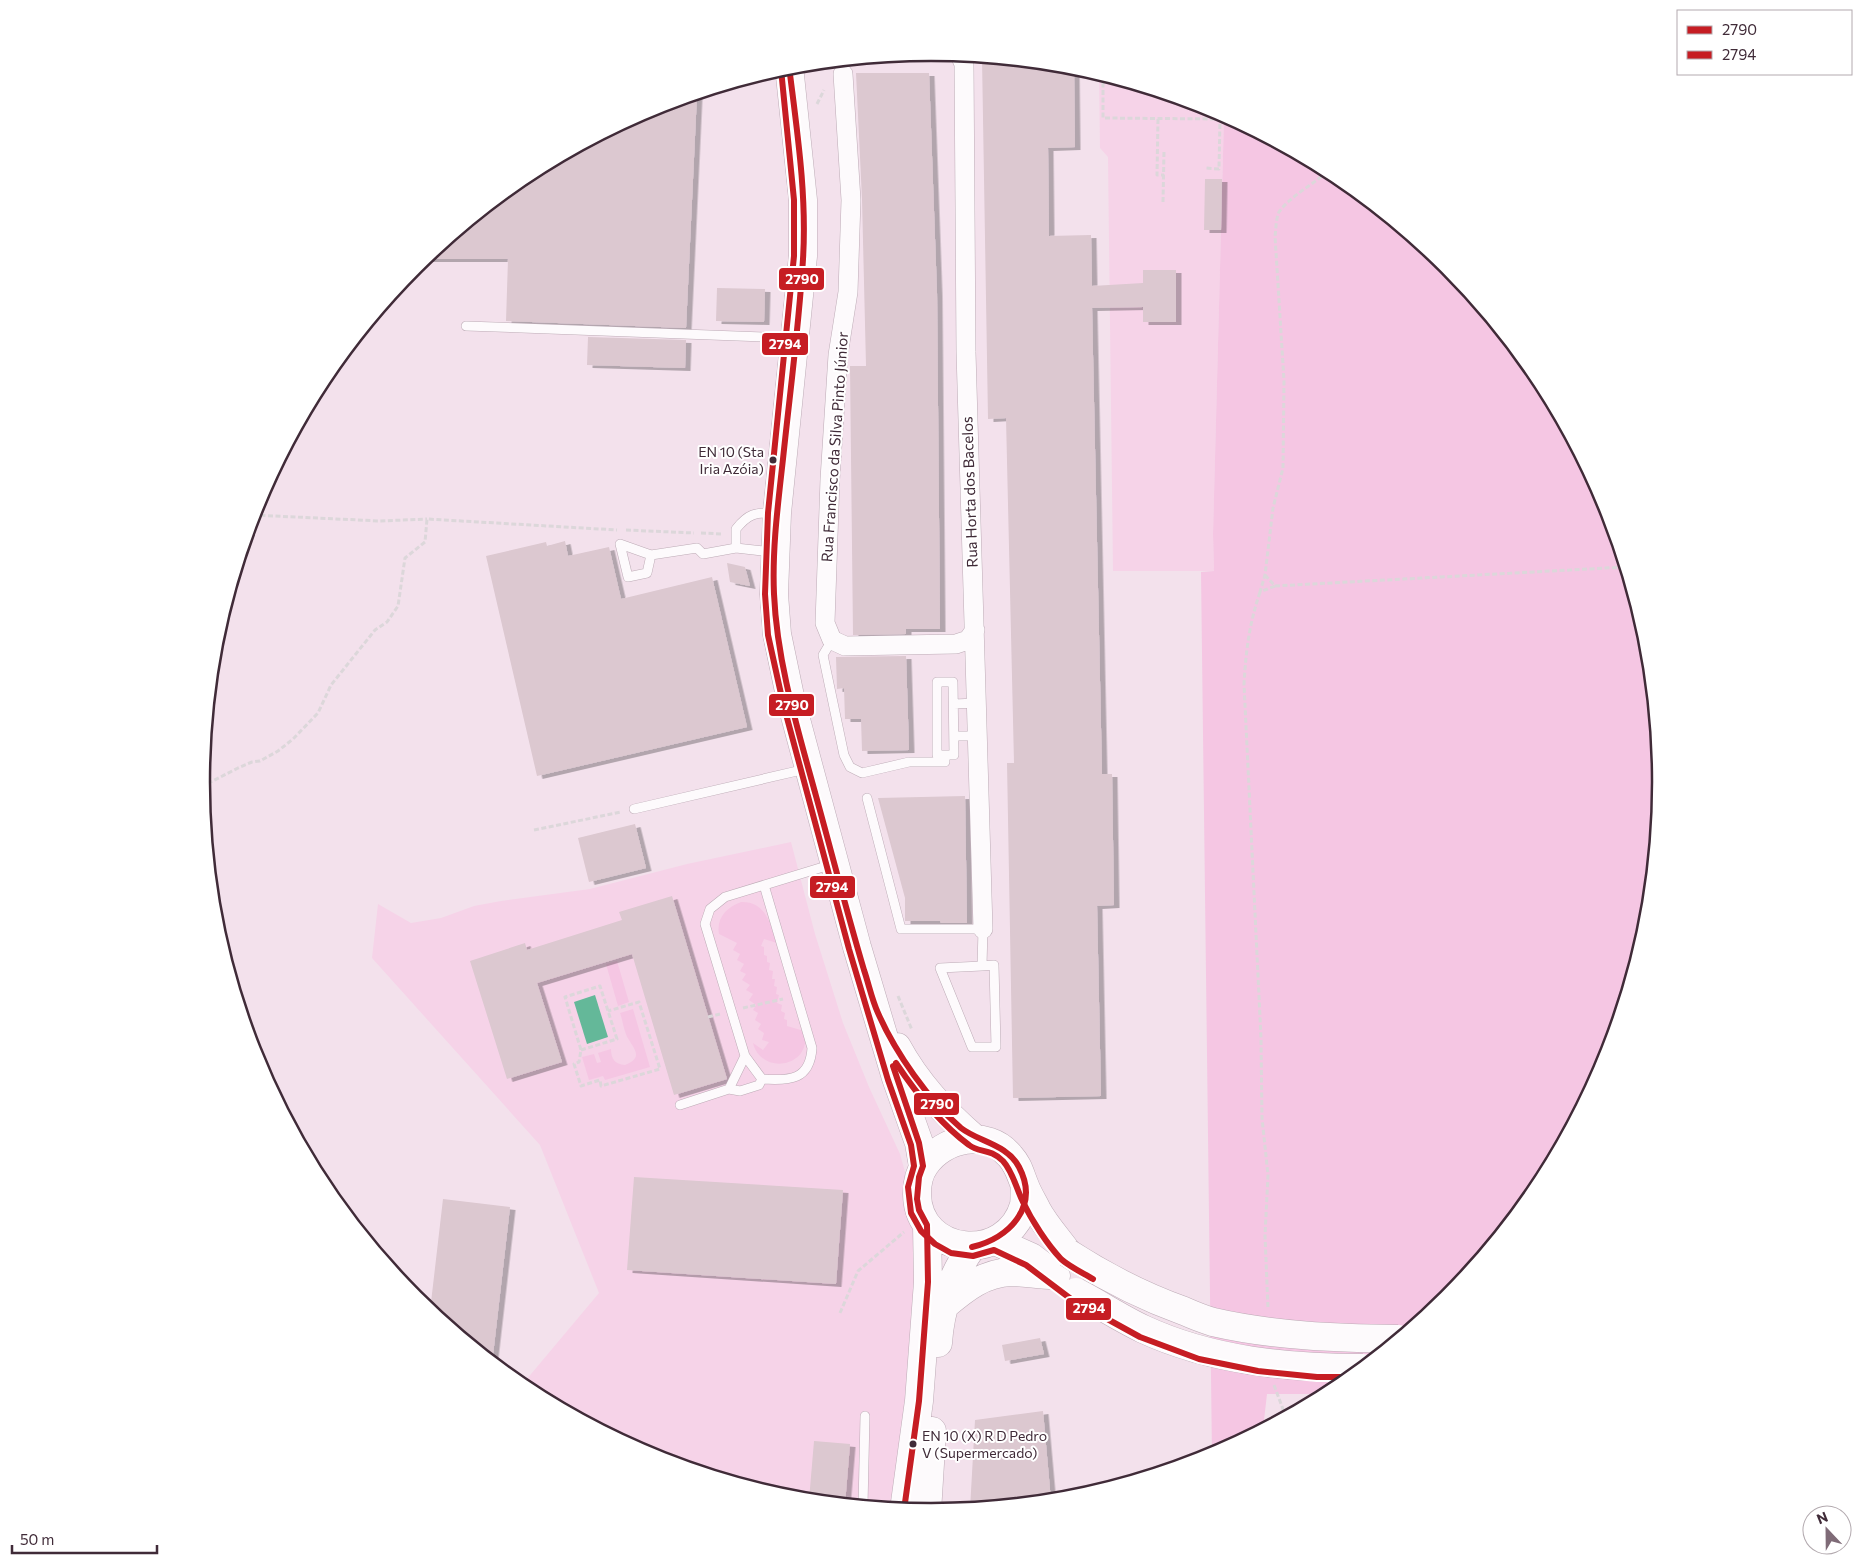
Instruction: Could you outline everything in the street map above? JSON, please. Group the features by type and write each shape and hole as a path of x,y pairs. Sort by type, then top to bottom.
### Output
{"main road":[{"path":"790,75 803,200 803,256 777,513 774,594 777,634 791,700 834,863 896,1078 919,1143 923,1166"},
{"path":"876,1010 901,1055 926,1092 954,1121 975,1139"},
{"path":"905,1503 919,1401 928,1282 918,1227 918,1182 923,1166 933,1154 945,1145 960,1140 975,1139 993,1143 1008,1154 1020,1168 1025,1186 1076,1292 1144,1329 1202,1351 1259,1362 1308,1367 1352,1368"},
{"path":"927,1504 939,1330 945,1305 960,1264 984,1244 1008,1232 1019,1218 1024,1202 1025,1186"},
{"path":"918,1227 955,1245 984,1244 1105,1277 1153,1300 1211,1321 1263,1332 1320,1338 1390,1339"},
{"path":"945,1305 965,1288 990,1275 1061,1264"}],"street":[{"name":"Rua Horta dos Bacelos","path":"963,62 966,352 983,929"},
{"name":"Rua Francisco da Silva Pinto Júnior","path":"832,640 825,623 830,479 838,355 848,292 852,200 843,74"},
{"path":"832,640 845,646 956,644 968,640 975,630"}],"lane":[{"path":"466,326 796,338"},
{"path":"736,548 736,529 745,518 759,512 777,513"},
{"path":"651,555 697,548 703,554 736,548 775,552"},
{"path":"832,640 823,655 844,755 850,768 862,773 909,762 945,762 945,755"},
{"path":"937,682 953,682 954,704 954,755 938,755 937,682"},
{"path":"954,704 977,703"},
{"path":"954,736 978,736"},
{"path":"634,809 809,768"},
{"path":"867,798 901,929 983,929 982,966"},
{"path":"762,1079 745,1056 733,1011 705,924 710,909 725,897 834,863"},
{"path":"762,1079 791,1079 806,1070 811,1061 812,1048 764,885"},
{"path":"994,965 996,1047 972,1047 940,968 982,966 994,965"},
{"path":"730,1089 745,1056"},
{"path":"680,1105 730,1089 740,1091 759,1085 762,1079"},
{"path":"863,1500 864,1416"}],"path":[{"path":"1103,82 1103,118 1213,119"},
{"path":"1158,119 1157,176 1164,176"},
{"path":"1205,168 1219,168 1220,122"},
{"path":"1163,202 1164,152"},
{"path":"1268,1315 1265,1235 1268,1175 1262,1118 1261,1038 1244,684 1246,646 1265,575 1273,508 1283,468 1284,381 1274,236 1279,213 1295,197 1322,177"},
{"path":"261,515 380,521 427,519 492,524 737,535"},
{"path":"210,783 238,768 260,761 278,751 293,739 318,713 331,685 375,630 387,622 398,606 405,558 425,542 427,519"},
{"path":"1260,592 1275,586 1619,567"},
{"path":"1265,575 1275,586"},
{"path":"534,830 634,809"},
{"path":"581,1050 616,1039 600,986 565,997 581,1050 579,1062 574,1064 581,1086 600,1080 601,1086 660,1069 639,1002 608,1011"},
{"path":"895,988 915,1037"},
{"path":"708,1017 797,996"},
{"path":"840,1313 858,1271 918,1227"},
{"path":"1274,1379 1275,1388 1284,1411"}],"shaded area":[{"path":"1099,81 1163,100 1224,124 1213,534 1214,571 1113,571 1108,157 1100,148"},
{"path":"1224,124 1292,158 1332,183 1407,240 1441,272 1473,307 1503,343 1531,382 1556,422 1578,463 1614,551 1628,596 1646,688 1651,735 1652,782 1651,830 1646,877 1628,969 1614,1014 1578,1102 1556,1143 1531,1183 1503,1222 1473,1258 1441,1293 1407,1325 1370,1355 1313,1394 1267,1394 1264,1422 1212,1447 1201,572 1214,571 1213,534"},
{"path":"791,842 815,934 843,1023 869,1087 900,1154 914,1204 920,1301 908,1503 837,1498 790,1490 744,1479 699,1465 655,1449 612,1429 570,1407 526,1379 599,1293 540,1145 372,958 378,904 411,923 441,918 474,906 590,889 687,864"},
{"path":"741,902 756,905 762,910 769,921 777,943 764,939 761,946 764,947 764,955 767,956 767,962 770,963 769,970 773,971 772,979 775,979 776,994 779,995 777,1003 782,1005 781,1011 785,1013 784,1019 787,1020 787,1026 804,1031 805,1041 802,1052 789,1062 771,1063 757,1052 753,1043 763,1050 769,1042 762,1040 764,1033 758,1029 761,1024 755,1020 758,1013 753,1010 756,1005 749,1000 753,994 746,990 750,985 742,980 746,974 740,971 744,964 737,960 740,954 733,950 737,943 719,934 721,918 727,910"},
{"path":"617,961 629,1002 618,1006 606,964"},
{"path":"595,995 608,1037 587,1044 574,1002"},
{"path":"633,1009 650,1067 605,1080 603,1076 589,1080 582,1057 594,1054 597,1063 601,1062 598,1053 611,1049 612,1056 616,1062 625,1065 636,1057 635,1050 626,1034 620,1013"}],"building":[{"path":"982,63 1025,67 1074,76 1075,147 1048,148 1049,236 1091,235 1092,286 1143,283 1143,270 1176,270 1176,322 1143,322 1143,307 1092,308 1102,774 1112,774 1114,905 1097,906 1101,1096 1013,1098 1007,763 1014,763 1006,418 988,419"},
{"path":"856,73 929,73 937,293 940,629 906,629 906,634 853,635 850,366 866,366 862,199"},
{"path":"697,101 686,328 506,321 508,259 435,259 492,210 570,158 655,116"},
{"path":"1205,179 1222,179 1221,230 1204,230"},
{"path":"717,288 765,289 764,322 716,321"},
{"path":"588,337 686,340 685,368 587,365"},
{"path":"565,541 568,556 609,547 621,599 712,577 747,727 537,776 486,556 546,542 547,546"},
{"path":"727,563 745,567 750,586 730,582"},
{"path":"906,656 909,750 862,751 861,719 845,719 844,688 837,689 836,657"},
{"path":"965,796 967,923 905,921 905,898 878,798"},
{"path":"635,824 646,868 589,882 578,838"},
{"path":"672,896 727,1079 674,1095 632,954 537,983 562,1062 507,1079 470,961 525,943 527,950 622,920 619,912"},
{"path":"634,1177 843,1190 836,1284 627,1270"},
{"path":"443,1199 510,1207 493,1355 455,1325 431,1302"},
{"path":"1040,1338 1044,1354 1005,1361 1002,1345"},
{"path":"1043,1411 1050,1494 1025,1498 970,1502 975,1420"},
{"path":"814,1441 850,1444 845,1499 810,1493"}],"transit line":[{"name":"2790","path":"790,75 800,163 804,235 799,309 777,510 774,594 779,645 789,696 802,746 858,949 878,1013 903,1059 937,1104 961,1128 1000,1148 1014,1159 1025,1182 1026,1195 1023,1208 1017,1219 998,1236 986,1243 972,1247"},
{"name":"2794","path":"782,77 794,200 794,256 768,513 765,594 768,635 783,703 849,949 888,1080 911,1145 914,1166 908,1187 911,1213 921,1231 935,1244 951,1253 973,1256 994,1250 1026,1265 1071,1299 1140,1337 1199,1359 1258,1371 1317,1377 1339,1377"},
{"name":"2794","path":"896,1063 920,1096 948,1127 973,1147 994,1154 1003,1161 1012,1175 1031,1217 1050,1246 1061,1259 1093,1279"},
{"name":"2790","path":"893,1066 919,1143 923,1166"},
{"name":"2790","path":"905,1503 919,1401 928,1282 927,1225 919,1210 917,1199 919,1177 923,1166"}],"place":[{"name":"EN 10 (Sta Iria Azóia)","path":"773,460"},
{"name":"EN 10 (X) R D Pedro V (Supermercado)","path":"913,1444"}]}
